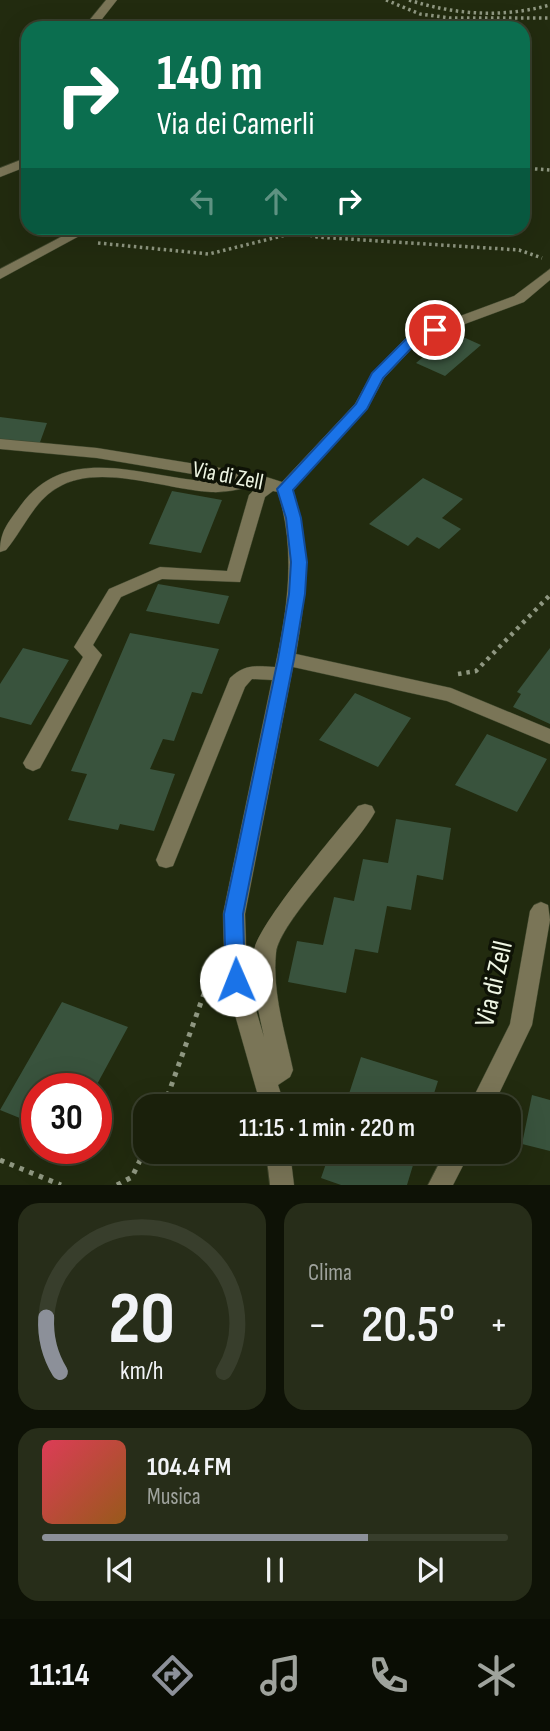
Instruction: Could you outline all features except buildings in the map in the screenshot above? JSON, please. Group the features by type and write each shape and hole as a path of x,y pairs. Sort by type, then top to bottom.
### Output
{"street":[{"path":"95,21 113,0"},
{"path":"0,173 21,164"},
{"path":"0,275 74,235"},
{"path":"33,763 93,655 83,648 115,593 160,573 234,578 257,495 362,406 377,376 414,338 519,299 550,273"},
{"name":"Via di Zell","path":"0,444 97,453 271,484 293,518 299,562 285,667 234,914 236,980 270,1094"},
{"path":"0,546 51,484 75,476 103,471 219,487 271,484"},
{"path":"166,860 237,683 248,672 285,667 452,695 550,737"},
{"path":"266,1080 282,1070 264,982 265,948 282,919 365,812"},
{"name":"Via di Zell","path":"487,1094 521,1025 541,911"},
{"path":"279,1164 282,1185"},
{"path":"440,1185 451,1164"}],"path":[{"path":"386,0 420,13 450,18 550,18"},
{"path":"409,0 434,9 490,13 529,12 550,5"},
{"path":"530,169 550,170"},
{"path":"65,240 209,254 286,235"},
{"path":"309,235 519,250 550,260"},
{"path":"422,689 446,676 476,670 550,595"},
{"path":"168,1094 214,965 235,948"},
{"path":"0,1160 61,1185"},
{"path":"117,1185 132,1177 138,1164"}],"route":[{"path":"236,980 234,914 297,594 299,562 293,518 285,489 362,406 377,376 414,338 435,330"}]}
